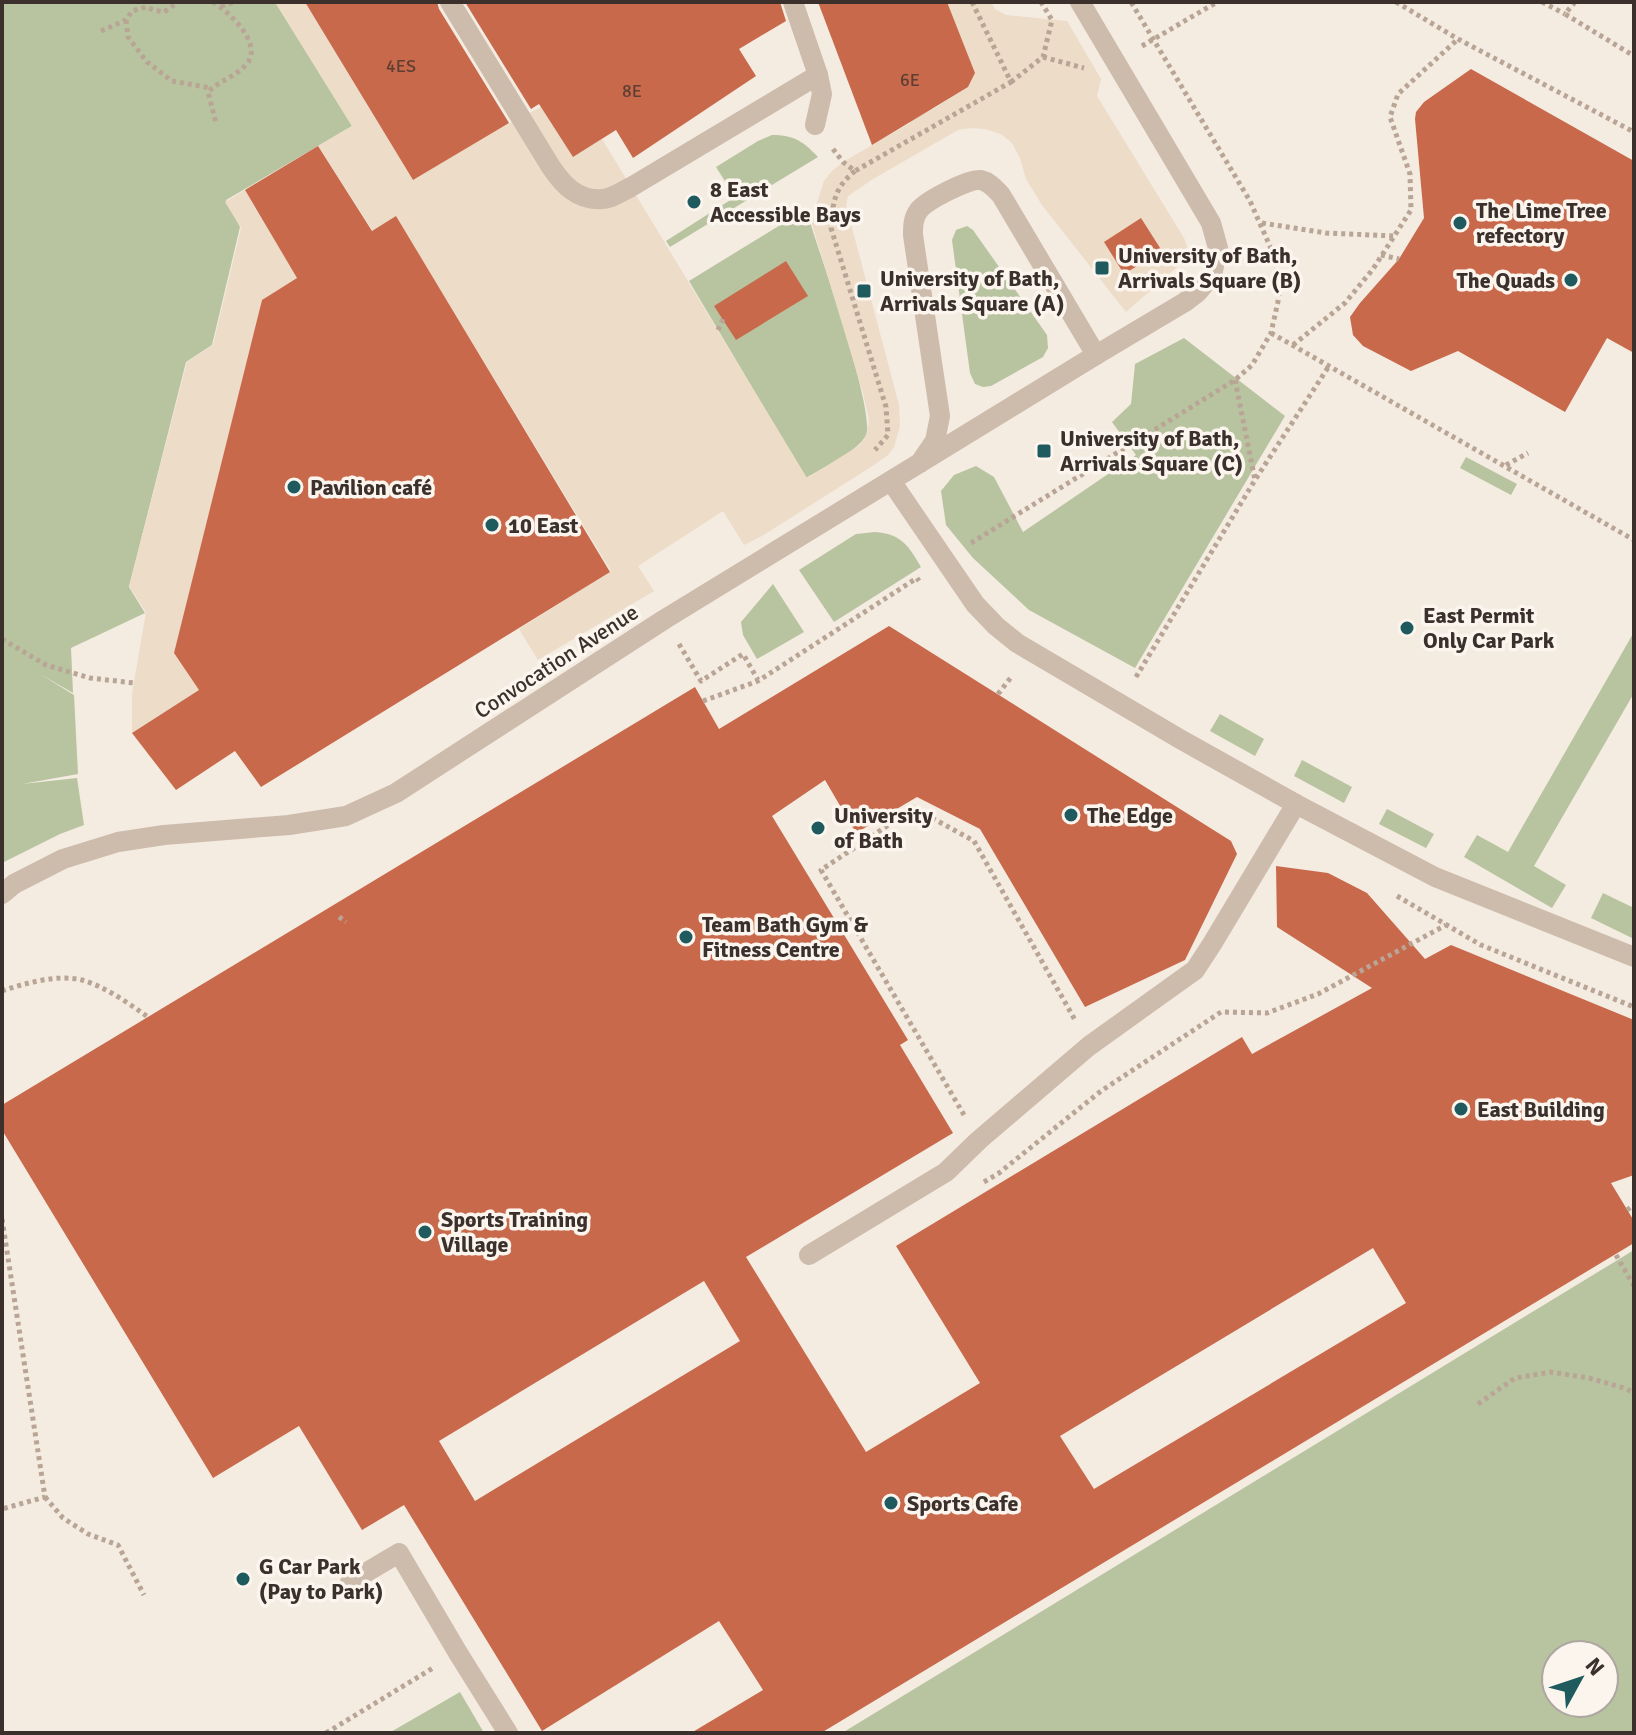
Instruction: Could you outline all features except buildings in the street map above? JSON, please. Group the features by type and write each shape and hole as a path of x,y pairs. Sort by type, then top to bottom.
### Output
{"street":[{"path":"450,2 564,186 584,197 605,200 631,187 818,75"},
{"path":"793,2 822,94 815,125"},
{"path":"1080,2 1116,62"},
{"name":"Convocation Avenue","path":"2,894 14,884 63,859 118,842 164,835 289,825 346,816 396,793 665,619 1185,302 1212,275 1218,248 1211,223 1116,62"},
{"path":"920,463 935,441 940,416 913,235 913,221 919,210 929,202 973,180 982,180 992,186 1001,195 1096,355"},
{"path":"891,481 975,604 1017,643 1296,804 1435,877 1634,957"},
{"path":"809,1255 946,1172 1089,1046 1195,970 1296,804"},
{"path":"350,1582 399,1553 508,1733"}],"path":[{"path":"101,31 126,20 132,11 146,7 164,12 178,2"},
{"path":"213,2 238,24 249,39 251,54 248,62 236,73 208,92 216,123"},
{"path":"220,7 235,2"},
{"path":"972,2 1011,82"},
{"path":"869,456 888,435 886,407 831,228 834,198 844,180 855,171 1011,82 1043,57 1052,20 1041,2"},
{"path":"1043,57 1097,72 1217,2"},
{"path":"1396,2 1458,39 1634,132"},
{"path":"1542,2 1634,56"},
{"path":"1565,14 1575,2"},
{"path":"126,20 128,37 147,62 172,81 211,88"},
{"path":"1293,345 1345,303 1411,210 1410,174 1390,117 1398,94 1458,39"},
{"path":"843,162 855,171"},
{"path":"1261,223 1326,233 1394,236"},
{"path":"1381,255 1399,259"},
{"path":"718,330 723,319"},
{"path":"1271,333 1634,540"},
{"path":"1120,703 1255,480 1329,366"},
{"path":"1235,380 1255,480"},
{"path":"1505,466 1528,453"},
{"path":"703,701 758,681 917,578 925,591"},
{"path":"665,619 701,681 743,654 758,681"},
{"path":"2,639 46,665 90,678 134,683"},
{"path":"998,694 1012,676 1003,670"},
{"path":"979,1140 821,870 914,808 974,841 1089,1046"},
{"path":"1394,894 1481,945 1634,1007"},
{"path":"339,917 346,922"},
{"path":"973,1189 999,1173 1101,1091 1221,1012 1267,1013 1318,994 1447,925"},
{"path":"1502,965 1508,956"},
{"path":"2,991 46,979 80,980 121,998 148,1017"},
{"path":"1627,1210 1634,1205"},
{"path":"2,1219 45,1497 63,1518 88,1534 118,1545 144,1595"},
{"path":"1616,1255 1634,1286"},
{"path":"1478,1404 1515,1378 1551,1372 1589,1378 1634,1393"},
{"path":"2,1509 45,1497"},
{"path":"326,1733 458,1653"}],"green space":[{"path":"2,2 275,2 352,126 226,200 240,227 212,345 186,362 129,587 145,613 71,648 73,693 40,674 74,695 78,774 22,784 77,778 84,825 2,863"},
{"path":"772,135 798,140 818,157 670,247 666,241 735,197 716,167"},
{"path":"803,211 810,222 846,333 867,421 866,435 856,447 806,478 689,281"},
{"path":"967,226 973,230 1047,335 1048,348 1043,357 991,386 983,387 975,384 970,373 952,240 956,230"},
{"path":"1184,338 1285,416 1135,668 1029,610 973,558 946,525 941,491 954,475 976,466 994,477 1023,532 1136,455 1112,422 1131,404 1135,364"},
{"path":"1466,457 1517,484 1511,495 1460,468"},
{"path":"875,532 898,538 921,567 834,622 799,570 856,534"},
{"path":"773,584 804,632 757,659 743,635 741,622"},
{"path":"1634,632 1634,693 1534,866 1566,885 1552,908 1464,857 1477,835 1508,852"},
{"path":"1220,714 1264,739 1255,756 1210,731"},
{"path":"1302,760 1352,787 1344,803 1294,776"},
{"path":"1387,809 1434,834 1426,848 1379,824"},
{"path":"1603,893 1634,908 1634,939 1591,918"},
{"path":"1634,1250 1634,1733 842,1733"},
{"path":"460,1692 484,1733 389,1733"}],"shaded area":[{"path":"275,2 305,2 413,180 541,107 573,157 602,139 807,478 860,445 867,434 869,420 811,221 824,181 832,171 910,123 913,111 921,107 933,109 968,87 975,73 947,2 991,2 995,9 1006,15 1067,21 1101,79 1097,96 1184,238 1186,259 1126,312 1042,205 1026,179 1012,143 1001,134 985,129 958,130 873,179 848,196 846,205 899,405 900,426 894,447 871,467 744,545 723,511 638,566 654,591 538,660 519,629 611,571 396,217 373,231 318,146 352,126"},
{"path":"245,190 297,278 262,300 174,653 199,690 132,733 132,694 146,612 129,586 187,362 213,345 241,228 225,202"}],"place":[{"name":"8 East Accessible Bays","path":"694,202"},
{"name":"The Lime Tree refectory","path":"1460,223"},
{"name":"University of Bath, Arrivals Square (B)","path":"1102,268"},
{"name":"The Quads","path":"1571,280"},
{"name":"University of Bath, Arrivals Square (A)","path":"864,291"},
{"name":"University of Bath, Arrivals Square (C)","path":"1044,451"},
{"name":"Pavilion café","path":"294,487"},
{"name":"10 East","path":"492,525"},
{"name":"East Permit Only Car Park","path":"1407,628"},
{"name":"The Edge","path":"1071,815"},
{"name":"University of Bath","path":"818,828"},
{"name":"Team Bath Gym & Fitness Centre","path":"686,937"},
{"name":"East Building","path":"1461,1109"},
{"name":"Sports Training Village","path":"425,1232"},
{"name":"Sports Cafe","path":"891,1503"},
{"name":"G Car Park (Pay to Park)","path":"243,1579"}]}
